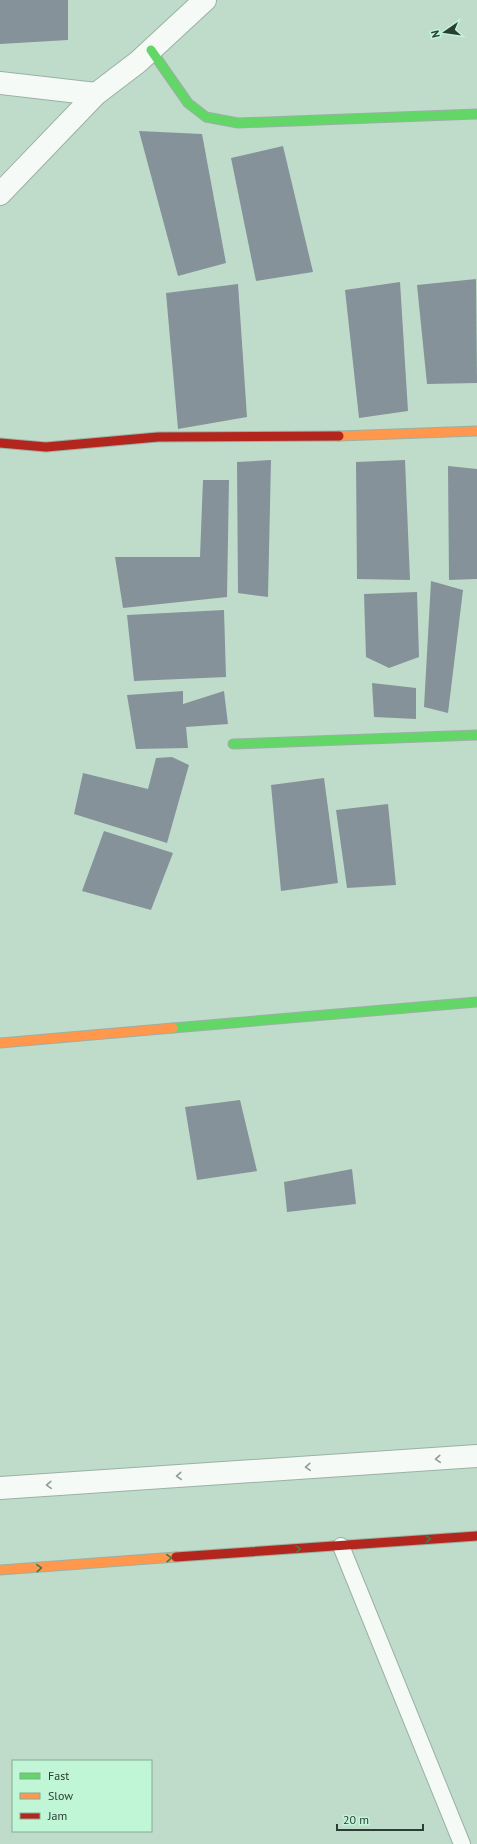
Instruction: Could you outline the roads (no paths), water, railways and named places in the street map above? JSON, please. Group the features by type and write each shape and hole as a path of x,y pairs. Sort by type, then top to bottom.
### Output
{"street":[{"path":"0,194 96,94 151,50 205,0"},
{"path":"151,50 188,103 206,117 238,123 477,114"},
{"path":"0,83 96,94"},
{"path":"0,443 46,447 158,437 358,436 477,431"},
{"path":"232,744 477,735"},
{"path":"0,1042 477,1002"},
{"path":"0,1488 477,1456"},
{"path":"0,1570 477,1536"}],"lane":[{"path":"341,1546 462,1844"}]}
